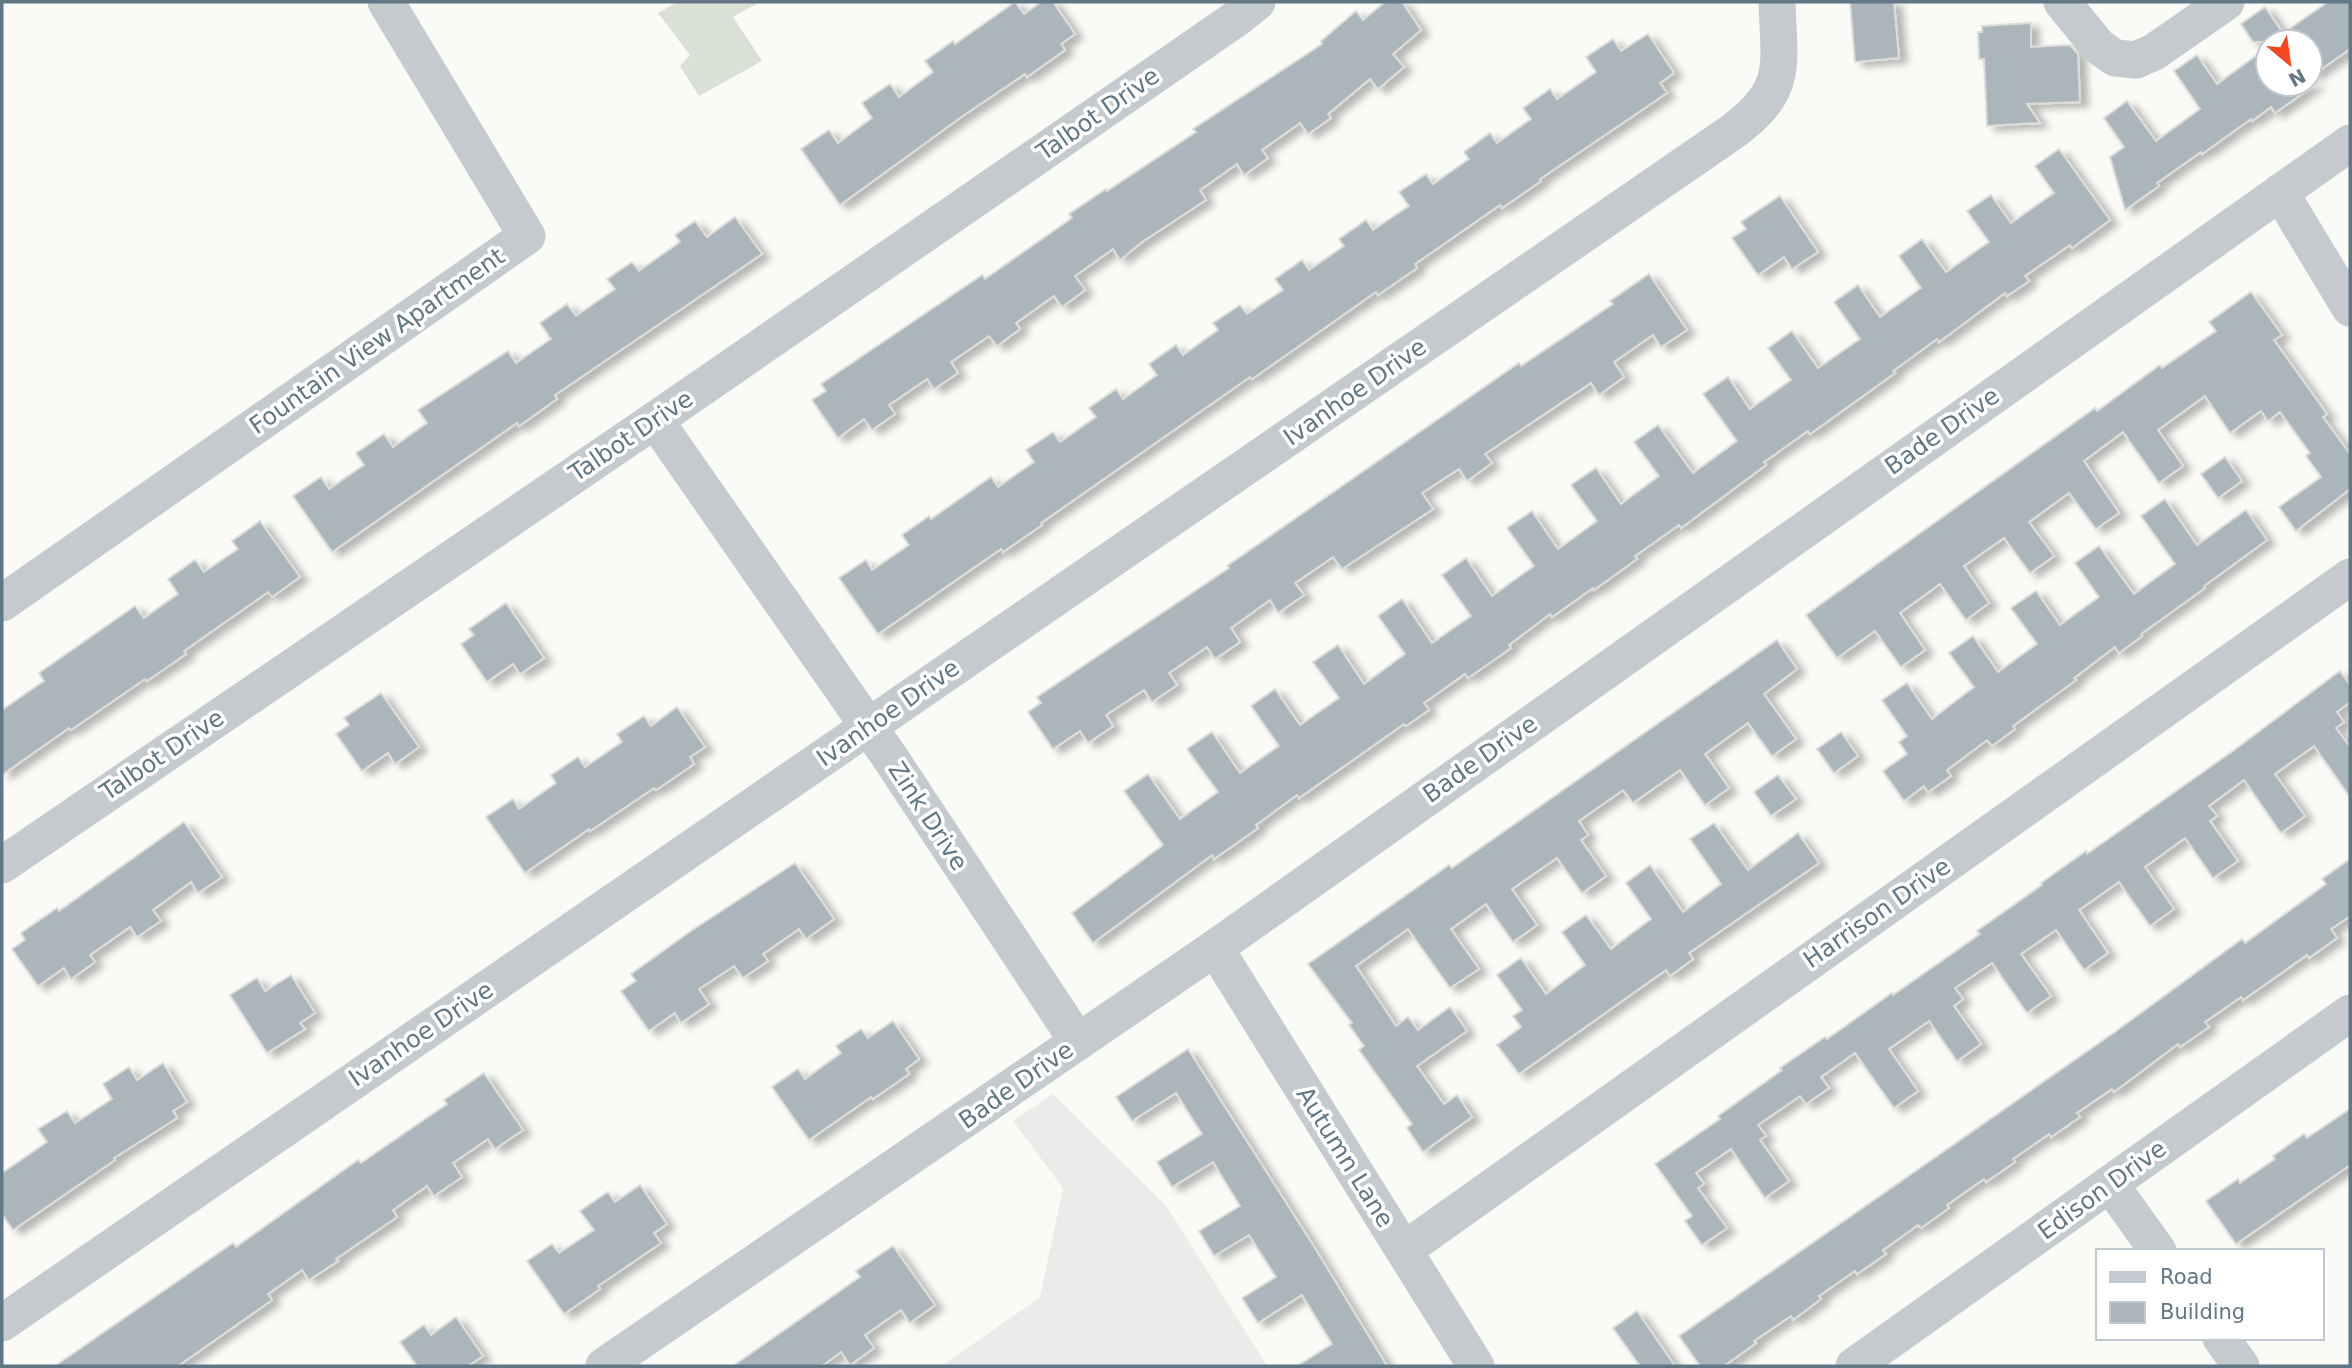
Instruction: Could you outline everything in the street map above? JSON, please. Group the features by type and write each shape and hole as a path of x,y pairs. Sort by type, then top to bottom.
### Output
{"street":[{"name":"Fountain View Apartment","path":"2,603 527,236 386,2"},
{"name":"Ivanhoe Drive","path":"2,1323 1732,132 1756,114 1769,97 1777,78 1777,2"},
{"path":"2062,2 2098,46 2115,58 2136,60 2154,52 2226,2"},
{"name":"Talbot Drive","path":"2,865 655,420 1240,7"},
{"name":"Bade Drive","path":"604,1366 1214,948 2350,144"},
{"path":"2280,192 2350,308"},
{"name":"Zink Drive","path":"655,420 868,726 1078,1042"},
{"name":"Harrison Drive","path":"1404,1250 2350,577"},
{"name":"Autumn Lane","path":"1214,948 1476,1366"},
{"name":"Edison Drive","path":"1854,1366 2350,1013"},
{"path":"2110,1184 2157,1249"},
{"path":"2222,1340 2241,1366"}],"shaded area":[{"path":"677,2 760,2 733,17 762,61 699,96 680,66 690,55 658,13"},
{"path":"1053,1094 1167,1207 1267,1366 942,1366 1040,1297 1063,1188 1013,1121"}],"building":[{"path":"1015,2 1024,14 1041,2 1053,2 1075,34 1061,44 1065,50 1027,77 1025,74 964,115 840,205 801,149 829,130 838,143 872,118 862,103 890,84 899,97 933,72 925,61 953,41 955,44"},
{"path":"1385,2 1402,2 1421,30 1393,54 1404,67 1378,89 1370,79 1328,114 1331,118 1308,134 1300,123 1262,150 1268,158 1244,175 1237,164 1200,190 1206,200 1142,242 1120,260 1113,249 1075,276 1085,290 1062,307 1054,296 1016,323 1020,329 997,346 989,336 951,362 958,373 934,389 927,379 889,405 895,414 872,430 864,419 838,438 812,400 826,391 821,384 982,275 985,279 1072,218 1069,214 1196,132 1193,129 1322,44 1321,41 1356,11 1363,20"},
{"path":"1850,2 1894,2 1899,58 1855,62"},
{"path":"2328,2 2350,2 2350,49 2324,67 2324,28 2290,28"},
{"path":"2265,7 2280,28 2254,28 2253,42 2241,24"},
{"path":"2031,23 2031,47 2070,45 2078,54 2080,102 2027,104 2040,123 1987,126 1984,59 1979,59 1978,32 1982,32 1982,26"},
{"path":"1648,34 1674,73 1660,83 1667,93 1502,208 1500,205 1415,264 1417,268 1378,295 1376,292 1252,379 1250,377 1003,552 1001,549 878,634 839,578 866,560 872,570 909,545 902,535 929,516 931,519 991,477 998,487 1034,462 1026,450 1053,432 1060,442 1096,417 1089,408 1116,389 1123,399 1157,375 1149,364 1176,345 1183,355 1218,330 1213,323 1240,305 1247,314 1283,290 1275,279 1302,260 1309,270 1344,246 1339,239 1366,220 1373,230 1409,206 1399,192 1426,174 1433,184 1469,159 1464,152 1490,133 1497,143 1531,119 1523,108 1550,89 1557,99 1596,72 1586,57 1613,39 1621,51"},
{"path":"2197,55 2217,84 2254,57 2254,98 2296,98 2275,113 2271,107 2252,121 2251,119 2157,183 2159,186 2125,210 2110,157 2124,147 2104,118 2127,101 2156,141 2200,109 2174,71"},
{"path":"2059,149 2110,220 2072,248 2070,245 2025,276 2029,281 2007,296 2005,293 1939,342 1937,339 1810,434 1808,431 1764,462 1766,465 1681,528 1679,525 1635,556 1637,559 1594,590 1593,588 1552,617 1550,614 1509,645 1511,648 1468,678 1465,674 1424,703 1429,710 1406,726 1404,724 1299,798 1297,795 1256,825 1258,828 1214,859 1212,855 1093,943 1072,913 1163,845 1124,791 1148,774 1180,819 1218,792 1187,749 1212,732 1240,773 1279,746 1251,706 1275,689 1300,725 1339,698 1313,662 1338,645 1364,684 1405,654 1378,616 1402,599 1432,643 1471,616 1442,575 1466,558 1492,596 1534,566 1507,528 1532,511 1558,549 1597,521 1571,485 1596,468 1621,504 1659,476 1634,442 1658,425 1693,473 1737,441 1703,394 1728,377 1750,409 1791,380 1768,348 1792,331 1818,368 1860,339 1834,302 1858,285 1880,317 1921,288 1899,256 1922,239 1946,272 1989,242 1967,211 1991,195 2011,223 2054,193 2035,166"},
{"path":"1780,196 1818,252 1792,269 1784,257 1758,275 1732,238 1746,229 1741,222"},
{"path":"735,217 762,254 555,395 557,399 519,426 517,423 332,552 293,496 321,477 329,489 364,465 356,453 384,434 393,447 427,423 418,410 508,351 516,363 551,339 540,323 567,304 576,316 615,289 607,279 632,262 639,271 680,242 675,235 695,221 707,237"},
{"path":"1649,274 1687,330 1661,347 1653,335 1614,362 1624,377 1599,395 1591,383 1485,454 1492,463 1467,481 1459,469 1422,493 1433,509 1342,569 1333,557 1295,583 1304,595 1278,613 1270,600 1231,628 1240,642 1215,659 1207,647 1169,673 1177,685 1152,702 1144,690 1106,715 1113,726 1088,743 1080,731 1053,749 1028,712 1041,703 1037,697 1229,568 1227,566 1519,363 1521,366 1613,304 1610,301"},
{"path":"2251,292 2282,335 2274,340 2327,414 2323,417 2350,454 2350,489 2296,531 2279,507 2321,477 2306,456 2310,453 2280,412 2268,421 2261,411 2230,433 2205,396 2158,430 2183,466 2159,483 2123,432 2084,461 2119,513 2096,529 2069,493 2029,522 2054,556 2030,573 2004,538 1964,566 1989,603 1966,620 1940,584 1900,613 1925,650 1901,667 1875,631 1837,658 1806,615 2095,408 2097,411 2160,365 2162,368 2216,331 2209,322"},
{"path":"2225,457 2242,481 2218,498 2201,474"},
{"path":"2165,499 2197,545 2246,510 2267,540 2119,653 2115,647 2074,678 2076,680 2013,726 2015,729 1992,746 1987,740 1947,770 1951,776 1928,792 1924,786 1904,801 1883,771 1907,754 1899,742 1907,736 1882,700 1907,683 1932,719 1974,687 1949,653 1973,636 1998,672 2037,644 2011,608 2036,591 2060,625 2099,597 2075,563 2099,546 2134,594 2175,564 2141,516"},
{"path":"260,521 300,577 272,597 268,592 184,651 186,654 147,681 145,679 71,730 69,728 2,775 2,710 44,681 39,673 135,606 144,618 178,594 168,579 195,560 204,572 238,549 232,541"},
{"path":"506,603 544,658 520,674 513,664 487,682 461,644 474,635 469,629"},
{"path":"1777,640 1797,669 1764,694 1796,739 1772,756 1748,723 1705,754 1729,788 1705,805 1680,770 1633,803 1623,790 1579,821 1588,835 1581,840 1606,876 1582,893 1557,858 1512,889 1537,925 1513,942 1486,904 1451,929 1479,969 1450,988 1408,929 1356,966 1396,1026 1408,1017 1418,1030 1450,1007 1467,1031 1417,1066 1444,1104 1457,1095 1472,1117 1423,1152 1407,1128 1412,1124 1359,1050 1364,1046 1349,1025 1352,1023 1308,964 1449,865 1452,868"},
{"path":"2340,671 2350,685 2350,702 2337,712 2344,722 2336,728 2350,747 2350,797 2314,746 2275,774 2305,816 2281,833 2244,780 2209,806 2217,816 2210,821 2238,861 2213,878 2185,838 2145,867 2174,909 2150,926 2119,882 2079,910 2108,953 2084,970 2056,930 2021,954 2051,996 2027,1013 1992,963 1955,988 1963,999 1954,1006 1981,1044 1957,1061 1929,1021 1889,1049 1918,1091 1894,1108 1855,1053 1821,1077 1829,1088 1806,1104 1800,1096 1758,1125 1766,1136 1760,1140 1789,1181 1765,1198 1731,1149 1696,1173 1704,1184 1698,1188 1727,1228 1702,1245 1685,1221 1692,1216 1655,1164 1720,1119 1718,1116 1782,1070 1780,1068 1892,993 1893,995 1980,934 1977,931 2042,885 2041,883 2086,851 2087,854 2233,751"},
{"path":"381,693 419,747 395,764 388,753 362,771 336,734 349,725 344,718"},
{"path":"677,707 705,747 690,757 694,764 590,831 589,829 525,873 486,817 513,799 519,809 556,783 551,775 578,757 585,767 622,742 617,734 644,716 651,726"},
{"path":"1841,732 1858,756 1834,773 1817,749"},
{"path":"1778,775 1796,799 1771,816 1754,792"},
{"path":"184,822 222,877 198,893 191,882 153,910 161,921 137,937 130,927 90,955 95,962 71,979 64,968 38,986 12,949 25,940 21,933 57,908 59,911"},
{"path":"1714,823 1748,870 1798,833 1819,863 1689,953 1693,959 1670,976 1666,970 1519,1074 1497,1045 1521,1027 1513,1016 1522,1010 1497,975 1521,958 1546,994 1585,965 1562,932 1586,915 1611,949 1651,919 1626,883 1650,865 1683,912 1721,884 1690,839"},
{"path":"2350,859 2350,919 2349,917 2331,929 2337,938 2205,1022 2209,1027 2180,1047 2178,1044 2114,1092 2112,1089 2077,1113 2080,1117 2051,1137 2049,1134 1986,1182 1984,1179 1947,1205 1949,1208 1921,1228 1918,1225 1883,1250 1886,1254 1819,1296 1821,1299 1793,1320 1791,1316 1724,1366 1700,1366 1679,1336 2115,1032 2242,939 2245,943 2326,884 2322,879"},
{"path":"795,863 834,919 806,939 799,929 763,954 768,961 743,978 734,966 699,989 709,1004 681,1023 675,1013 649,1031 621,991 636,981 631,974"},
{"path":"291,975 315,1013 300,1023 305,1029 267,1053 230,995 257,978 265,991"},
{"path":"893,1021 919,1059 906,1069 909,1074 809,1140 772,1087 798,1069 805,1079 841,1053 836,1046 861,1029 868,1038"},
{"path":"1188,1049 1387,1366 1297,1366 1332,1344 1302,1295 1258,1323 1242,1298 1276,1277 1249,1235 1214,1256 1199,1231 1240,1206 1213,1162 1172,1187 1157,1162 1202,1134 1176,1093 1132,1121 1116,1097"},
{"path":"163,1063 187,1102 173,1111 177,1118 114,1158 115,1160 13,1230 2,1214 2,1173 47,1142 38,1129 67,1111 75,1123 112,1099 103,1084 129,1067 137,1080"},
{"path":"484,1073 523,1130 495,1149 488,1139 453,1163 462,1177 434,1196 427,1186 393,1210 397,1217 336,1259 338,1261 309,1280 302,1270 268,1294 272,1300 178,1366 55,1366 233,1243 236,1247 358,1160 361,1163 447,1104 444,1100"},
{"path":"2350,1109 2350,1165 2236,1244 2206,1201 2238,1179 2240,1183 2275,1159 2273,1156 2304,1134 2307,1138"},
{"path":"640,1185 667,1224 654,1233 661,1243 598,1286 600,1289 564,1314 527,1261 552,1244 559,1253 594,1230 580,1211 608,1192 615,1202"},
{"path":"893,1246 935,1305 910,1323 901,1310 865,1335 874,1348 850,1365 841,1352 822,1366 733,1366 860,1277 856,1271"},
{"path":"1637,1311 1675,1366 1640,1366 1613,1328"},
{"path":"456,1317 483,1356 468,1366 417,1366 400,1342 424,1325 431,1335"}]}
